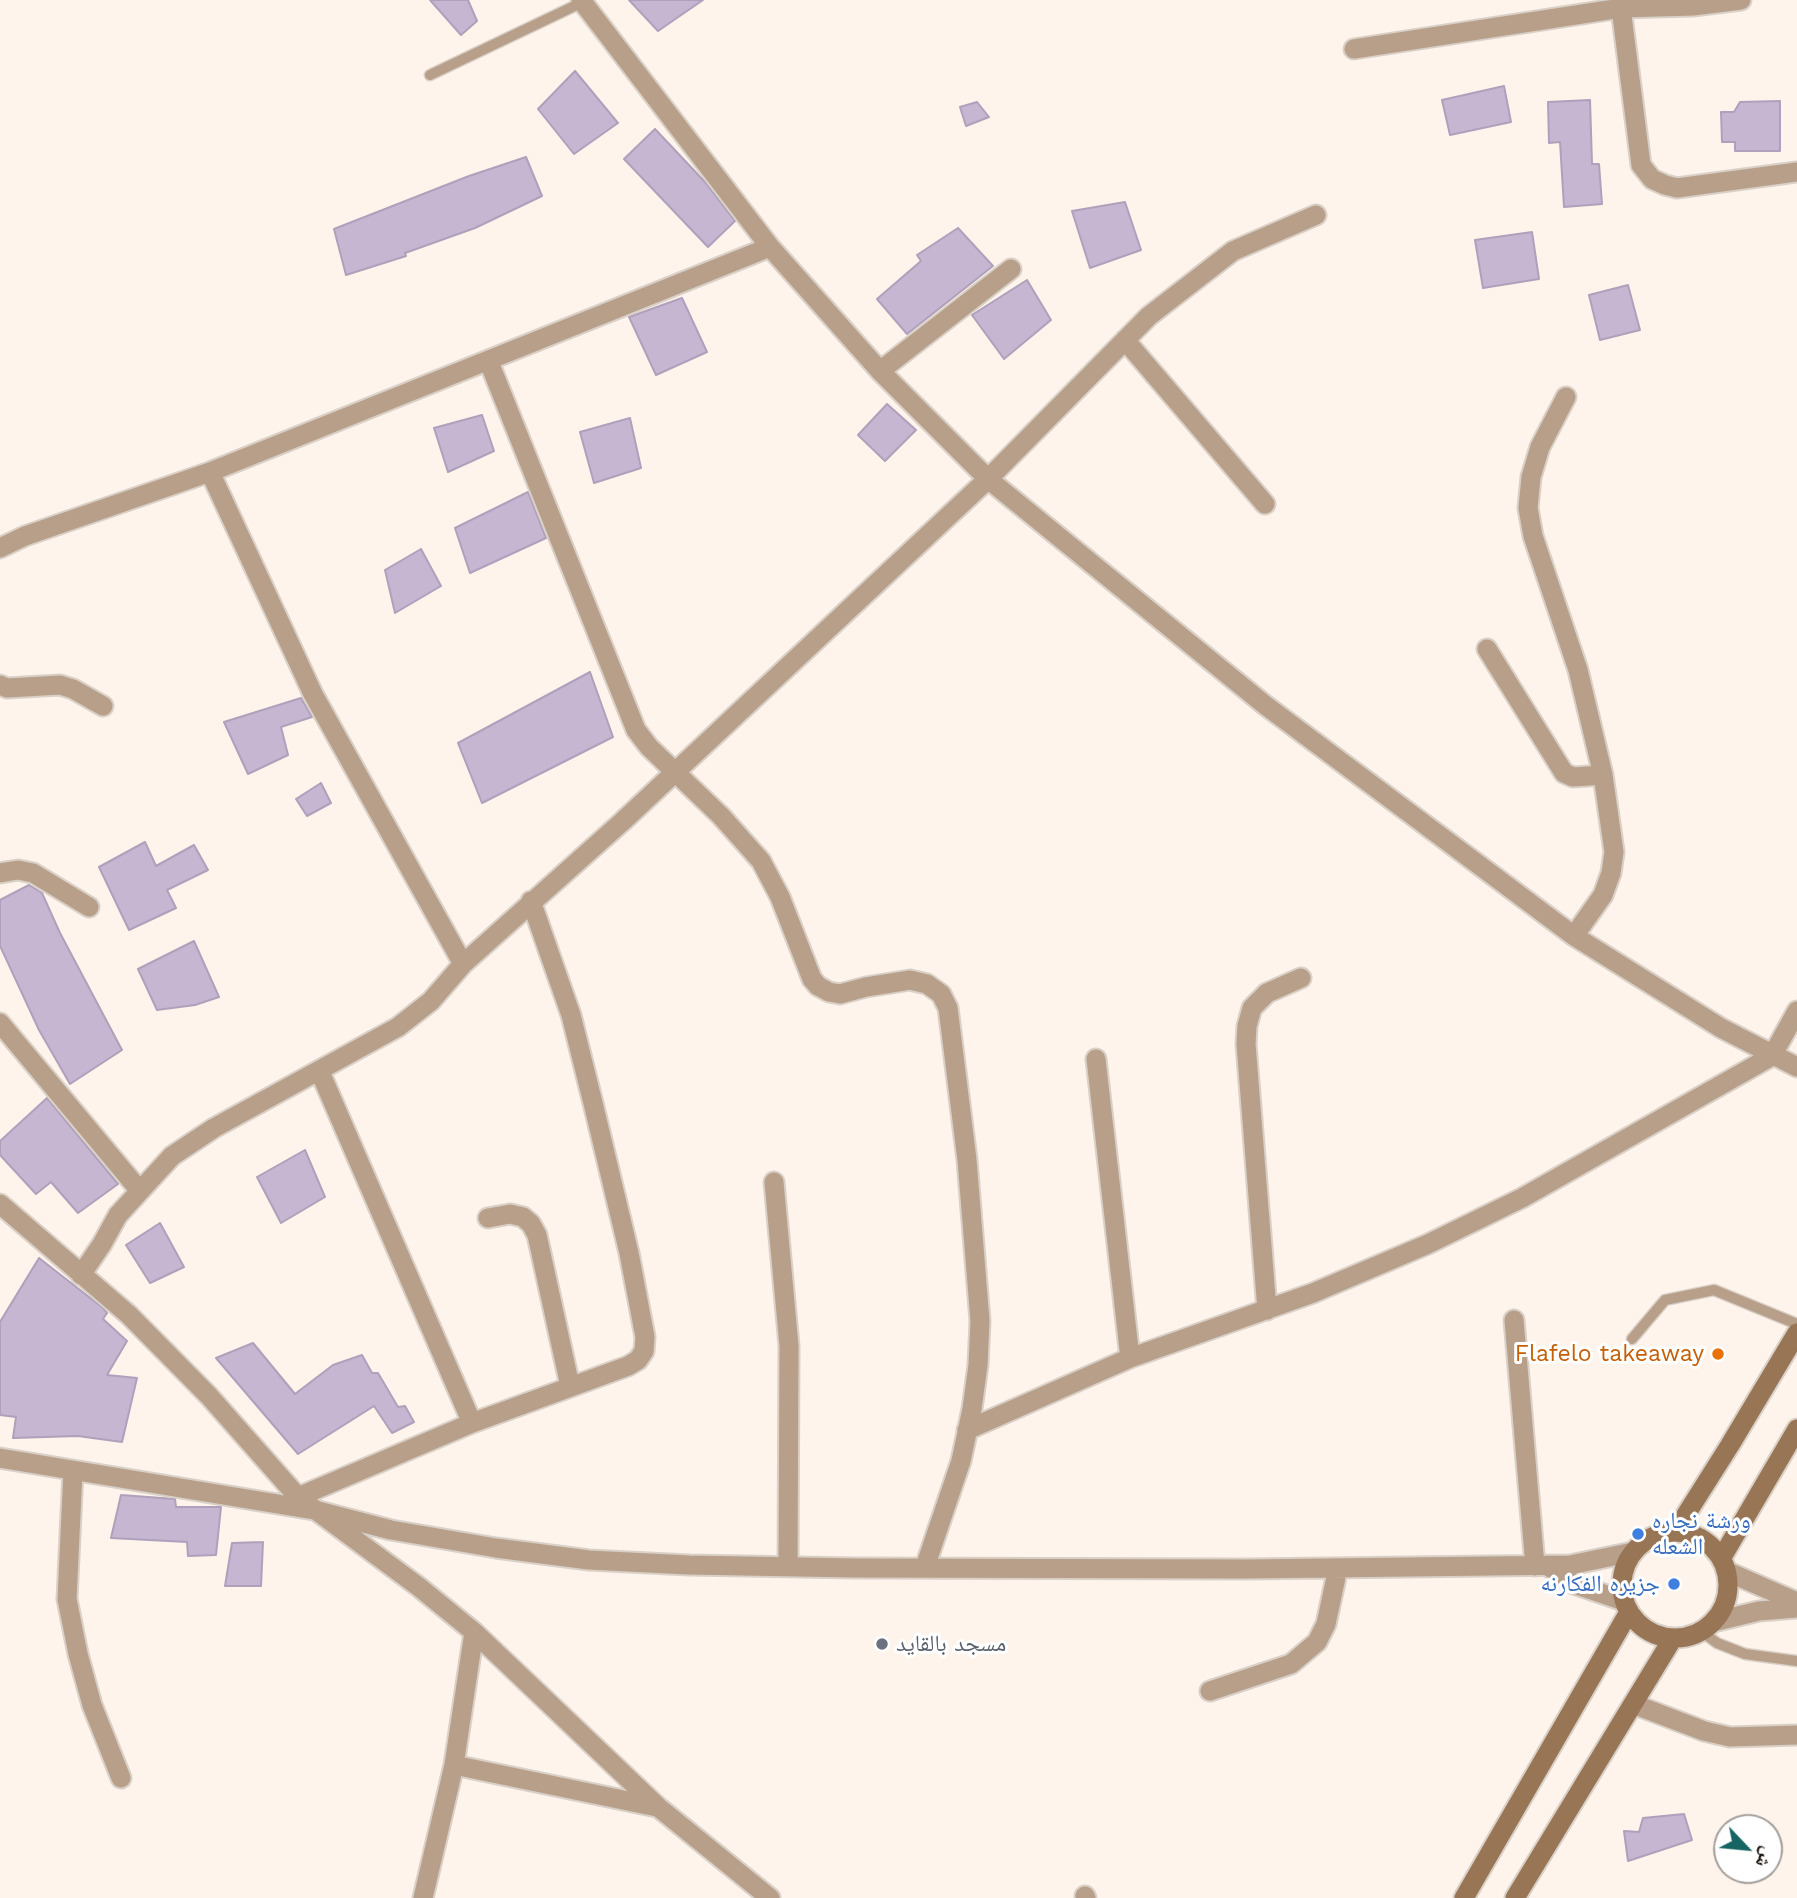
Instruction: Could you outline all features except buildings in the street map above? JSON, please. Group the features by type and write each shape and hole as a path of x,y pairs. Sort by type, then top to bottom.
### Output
{"main road":[{"path":"1675,1532 1797,1333"},
{"path":"1723,1565 1797,1429"},
{"path":"1675,1532 1702,1539 1723,1565 1727,1584 1726,1598 1707,1626 1687,1636 1673,1638 1640,1626 1627,1607 1623,1576 1633,1552 1645,1541 1659,1534 1675,1532"},
{"path":"1464,1898 1627,1607"},
{"path":"1515,1898 1673,1638"}],"street":[{"path":"1354,49 1621,4 1693,6 1741,0"},
{"path":"582,1 770,247 880,371 988,479 1265,705 1574,936 1721,1028 1797,1067"},
{"path":"1621,4 1641,165 1652,179 1665,186 1677,188 1797,172"},
{"path":"81,1275 118,1215 172,1156 204,1135 398,1027 431,1000 463,964 623,821 988,479 1149,316 1233,251 1316,215"},
{"path":"0,548 25,536 210,472 770,247"},
{"path":"880,371 1011,269"},
{"path":"1125,340 1265,504"},
{"path":"489,362 636,730 649,747 721,816 761,861 780,897 818,986 840,994 910,980 927,984 941,994 948,1008 967,1160 981,1321 978,1365 967,1430 952,1492 925,1567"},
{"path":"1566,397 1540,447 1531,477 1528,508 1533,536 1578,670 1603,775 1614,852 1611,873 1603,895 1574,936"},
{"path":"210,472 313,694 463,964"},
{"path":"1487,649 1564,773 1573,777 1603,775"},
{"path":"0,685 6,688 60,685 73,689 103,706"},
{"path":"0,873 18,870 33,873 89,907"},
{"path":"298,1497 472,1423 628,1366 638,1360 644,1351 645,1337 629,1253 571,1015 531,901"},
{"path":"1267,1310 1246,1044 1247,1026 1252,1008 1268,992 1301,978"},
{"path":"967,1430 1130,1358 1267,1310 1427,1244 1522,1198 1772,1056 1797,1012"},
{"path":"0,1023 140,1191"},
{"path":"1096,1059 1130,1358"},
{"path":"320,1072 472,1423"},
{"path":"774,1182 789,1346 788,1567"},
{"path":"0,1204 129,1315 209,1396 298,1497 419,1587 474,1632 658,1808 770,1898"},
{"path":"488,1218 510,1214 523,1217 531,1224 537,1236 570,1386"},
{"path":"1514,1320 1542,1566"},
{"path":"0,1458 314,1510 391,1530 589,1560 788,1567 1338,1568 1542,1566 1587,1563 1633,1552"},
{"path":"73,1471 67,1599 92,1705 121,1778"},
{"path":"1723,1565 1797,1602"},
{"path":"1542,1566 1574,1584 1627,1607"},
{"path":"1210,1691 1292,1664 1317,1642 1326,1624 1338,1568"},
{"path":"1707,1626 1759,1611 1797,1608"},
{"path":"423,1898 454,1765 474,1632"},
{"path":"1633,1704 1704,1731 1730,1737 1797,1735"},
{"path":"454,1765 658,1808"}],"lane":[{"path":"430,75 582,1"},
{"path":"1632,1339 1665,1300 1714,1290 1797,1324"},
{"path":"1707,1626 1717,1643 1745,1654 1797,1661"}],"place":[{"name":"Flafelo takeaway","path":"1718,1354"},
{"name":"ورشة نجاره الشعله","path":"1638,1534"},
{"name":"جزيره الفكارنه","path":"1674,1584"},
{"name":"مسجد بالقايد","path":"882,1644"}]}
